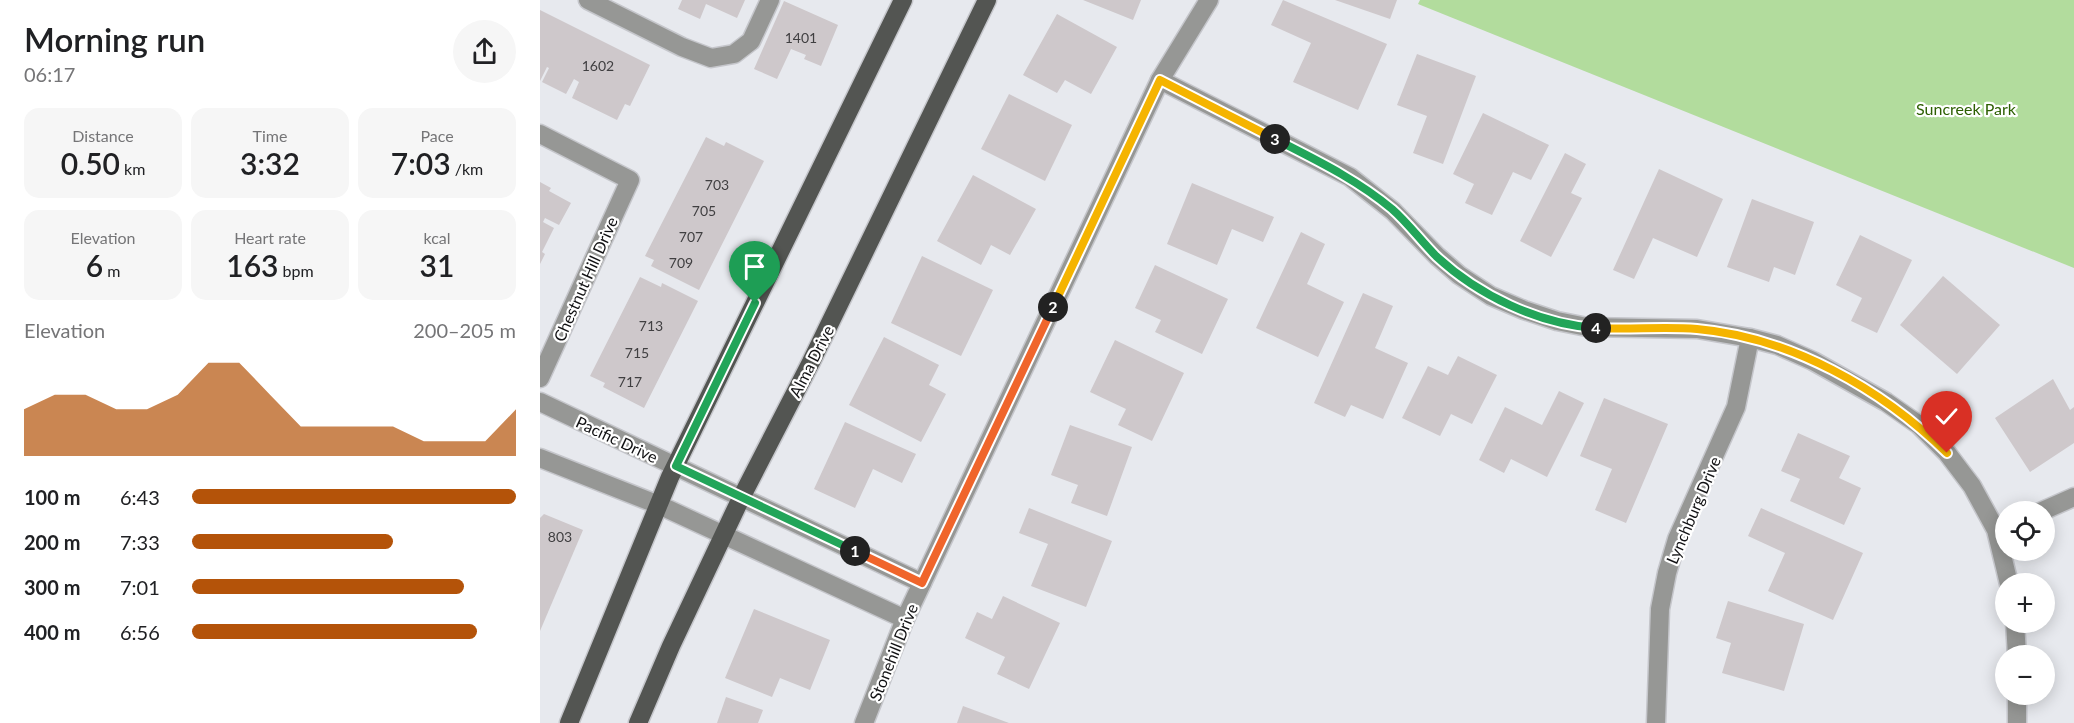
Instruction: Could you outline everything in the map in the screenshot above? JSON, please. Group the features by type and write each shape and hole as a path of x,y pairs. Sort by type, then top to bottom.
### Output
{"main road":[{"path":"569,723 676,466 903,0"},
{"name":"Alma Drive","path":"638,723 671,646 741,498 812,362 987,0"}],"street":[{"path":"588,0 682,47 711,58 734,54 751,41 770,0"},
{"name":"Stonehill Drive","path":"864,723 905,619 1160,80 1209,0"},
{"path":"1160,80 1350,177 1394,211 1437,256 1491,296 1557,321 1587,327 1625,330 1697,329 1777,345 1813,361 1886,402 1919,425 1947,453 1995,519"},
{"name":"Chestnut Hill Drive","path":"540,134 630,180 540,378"},
{"name":"Lynchburg Drive","path":"1656,723 1660,609 1666,573 1677,539 1736,408 1750,338"},
{"name":"Pacific Drive","path":"540,402 922,583"},
{"path":"540,458 659,505 905,619"},
{"path":"2055,505 2074,497"},
{"path":"2017,705 2018,723"}],"green space":[{"name":"Suncreek Park","path":"1420,0 2074,0 2074,268 1418,4"}],"building":[{"path":"682,0 745,0 737,18 706,4 700,19 678,9"},
{"path":"1083,0 1141,0 1133,20"},
{"path":"1283,0 1387,44 1358,110 1293,82 1311,43 1271,25"},
{"path":"1335,0 1397,0 1390,19"},
{"path":"784,1 838,25 821,66 804,59 806,55 791,49 777,79 754,69"},
{"path":"540,10 650,65 630,106 625,104 617,120 572,98 579,82 574,79 566,94 542,82 549,68 547,67 540,81"},
{"path":"1057,14 1117,47 1091,94 1065,80 1057,93 1023,75"},
{"path":"1417,54 1476,76 1443,164 1413,153 1427,116 1397,105"},
{"path":"1009,94 1072,125 1045,181 981,149"},
{"path":"1483,113 1549,145 1531,180 1513,172 1492,215 1465,203 1474,184 1453,174"},
{"path":"706,137 724,146 726,142 764,161 699,290 651,266 654,260 645,256"},
{"path":"1565,153 1586,164 1571,193 1582,198 1551,257 1520,241"},
{"path":"1659,169 1723,199 1697,257 1653,238 1634,279 1613,270"},
{"path":"973,175 1036,209 1010,255 991,245 981,265 937,241"},
{"path":"540,182 551,188 549,191 571,203 559,225 545,218 543,222 554,228 542,252 545,254 540,264"},
{"path":"1192,183 1274,217 1263,242 1232,229 1217,265 1167,244"},
{"path":"1752,199 1814,222 1795,275 1774,267 1769,282 1727,267"},
{"path":"1301,232 1325,244 1307,284 1344,302 1318,357 1256,328"},
{"path":"1860,235 1912,260 1877,333 1851,321 1862,298 1836,285"},
{"path":"922,256 993,290 961,356 891,323"},
{"path":"1155,265 1228,299 1202,354 1155,332 1161,320 1135,308"},
{"path":"1943,276 2000,325 1957,374 1900,325"},
{"path":"640,277 661,287 662,283 698,301 644,408 603,387 605,383 590,376"},
{"path":"1363,293 1393,306 1375,348 1408,363 1383,419 1351,405 1345,417 1314,403"},
{"path":"884,337 939,365 929,385 946,394 921,442 849,405"},
{"path":"1115,340 1184,373 1152,441 1118,425 1126,409 1090,392"},
{"path":"1458,356 1497,375 1472,424 1451,414 1440,436 1402,418 1428,366 1448,375"},
{"path":"2053,379 2070,410 2074,407 2074,443 2030,472 1995,418"},
{"path":"1559,391 1584,403 1547,477 1511,459 1504,473 1479,460 1505,407 1542,425"},
{"path":"1604,398 1668,424 1626,523 1595,510 1612,469 1580,456"},
{"path":"845,422 916,454 902,483 873,469 855,508 814,489"},
{"path":"1070,425 1132,447 1107,516 1071,503 1078,485 1051,475"},
{"path":"1798,433 1850,456 1839,478 1861,488 1844,525 1790,501 1800,479 1781,471"},
{"path":"1029,508 1112,541 1086,607 1031,586 1048,544 1019,533"},
{"path":"1761,508 1863,553 1833,620 1768,591 1785,553 1748,536"},
{"path":"544,514 583,530 540,631 540,518"},
{"path":"1003,596 1060,623 1029,689 997,674 1005,657 965,638 977,612 992,619"},
{"path":"1728,601 1804,624 1784,691 1722,673 1731,643 1716,638"},
{"path":"754,609 830,640 810,690 780,678 772,697 725,678"},
{"path":"726,697 763,710 758,723 717,723"},
{"path":"963,706 1009,723 957,723"}],"route":[{"path":"755,303 676,466 922,583 1160,80 1350,177 1394,211 1437,256 1491,296 1557,321 1587,327 1625,330 1697,329 1777,345 1813,361 1886,402 1919,425 1947,453"}]}
